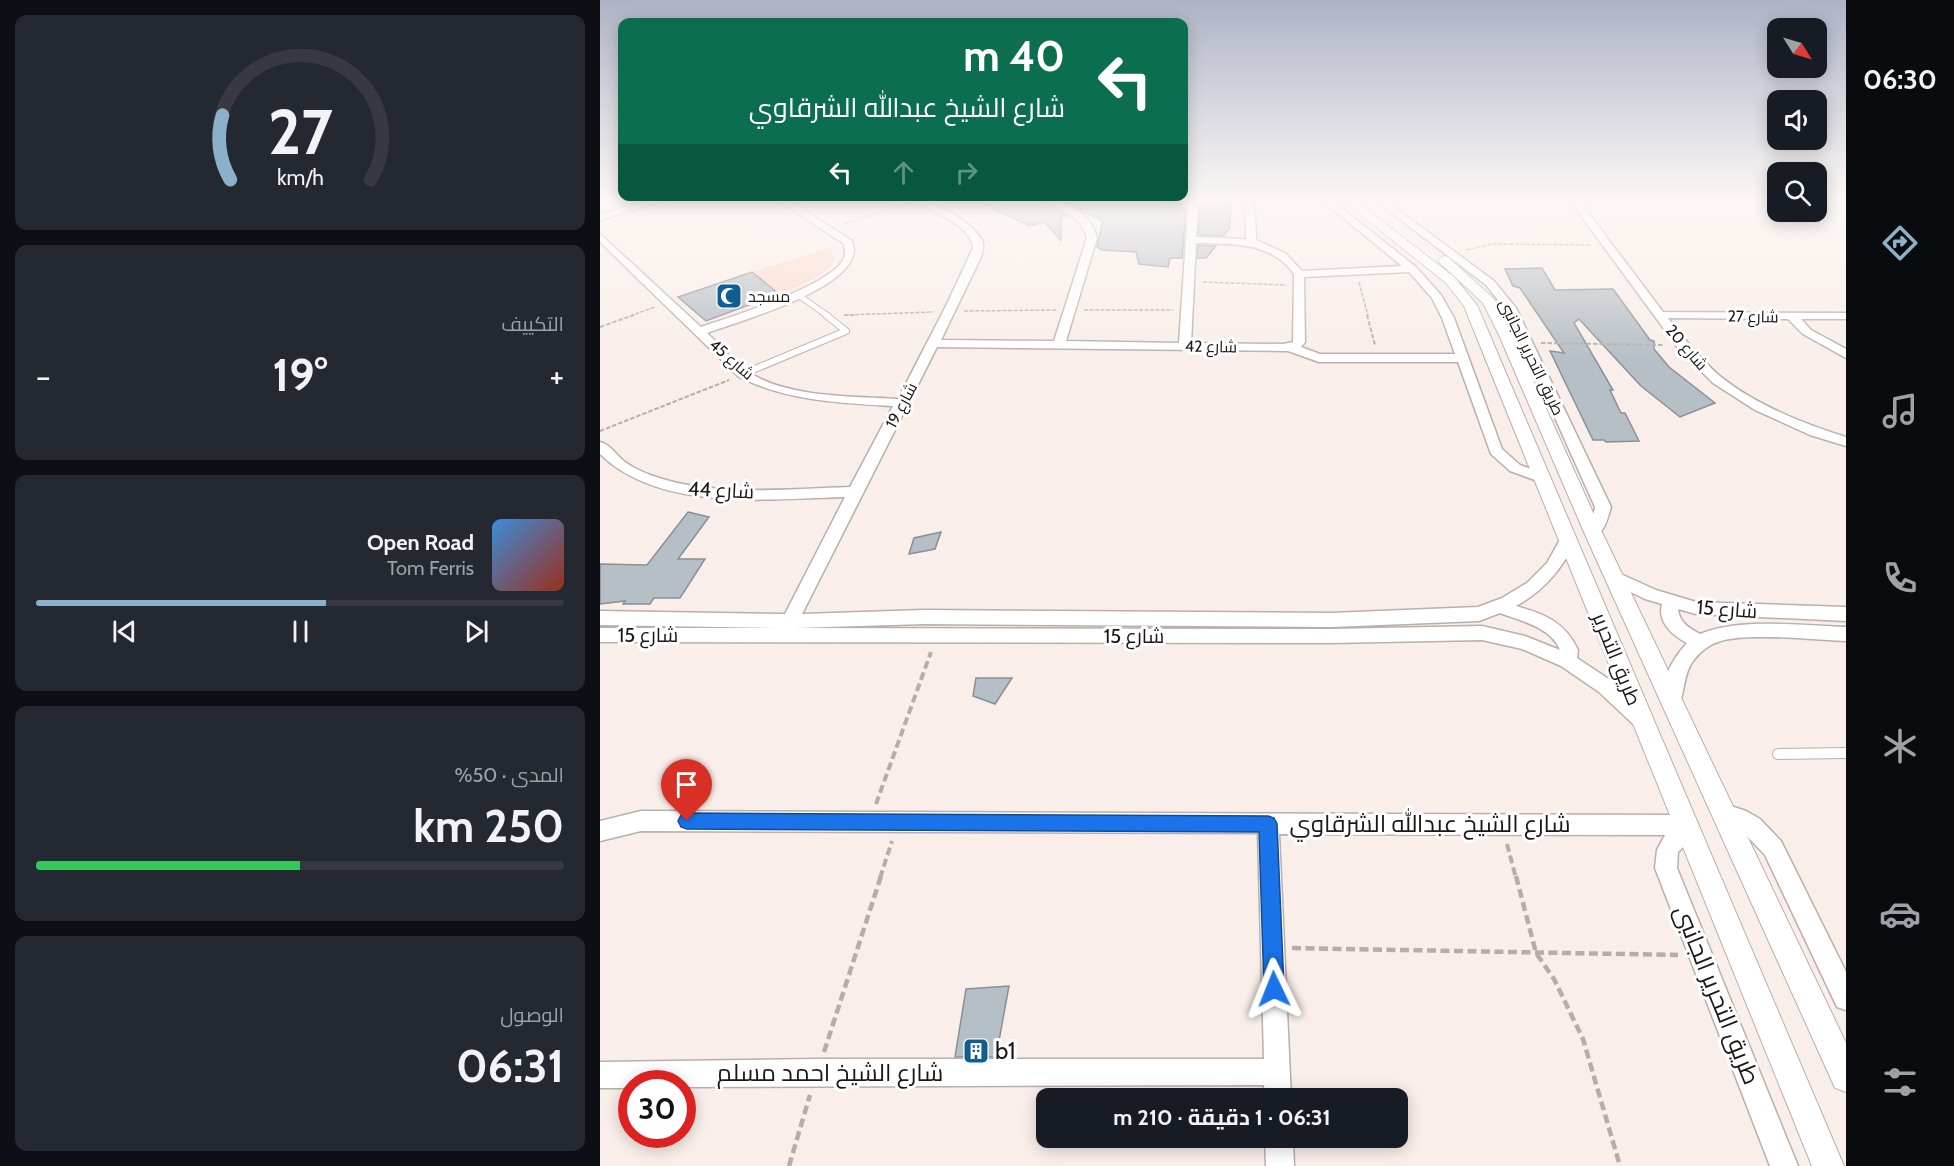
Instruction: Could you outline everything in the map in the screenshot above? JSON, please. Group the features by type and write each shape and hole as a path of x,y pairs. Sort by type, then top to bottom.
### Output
{"street":[{"name":"شارع 45","path":"616,252 743,374 779,390 803,395 901,403"},
{"path":"700,331 797,294 836,273 847,262 851,252"},
{"name":"شارع 19","path":"786,628 901,403 951,312 978,252"},
{"path":"1059,344 1088,252"},
{"path":"1185,345 1190,252"},
{"path":"1275,252 1292,264 1299,280 1299,342 1292,348"},
{"path":"1391,252 1429,286 1443,307 1496,451 1515,468 1542,478"},
{"name":"طريق التحرير","path":"1413,252 1458,288 1470,305 1828,1166"},
{"name":"طريق التحرير","path":"1434,252 1465,276 1489,302 1506,335 1592,530 1846,1077"},
{"name":"شارع 20","path":"1614,252 1682,345 1717,380 1760,407 1815,432 1846,442"},
{"name":"طريق التحرير الجانبى","path":"1451,254 1490,284 1503,296 1512,310 1603,507 1599,523 1592,530"},
{"path":"1299,280 1357,272 1412,269"},
{"name":"شارع 27","path":"1660,315 1846,316"},
{"path":"1791,316 1807,332 1846,354"},
{"path":"1506,335 1528,343"},
{"name":"شارع 42","path":"934,343 1292,348 1319,358 1461,358"},
{"path":"1497,369 1511,371 1520,367"},
{"path":"1508,396 1513,392 1522,392 1534,398"},
{"name":"شارع 44","path":"600,446 606,456 632,473 669,486 714,493 855,492"},
{"name":"شارع 15","path":"600,635 786,628 924,617 1331,620 1479,614 1500,607 1525,594 1545,578 1555,566 1568,540"},
{"name":"شارع 15","path":"1614,577 1671,602 1709,610 1846,614"},
{"path":"1671,602 1669,612 1674,624 1701,642"},
{"path":"1500,607 1542,622 1558,631 1569,650 1567,661"},
{"name":"شارع 15","path":"600,618 937,636 1331,636 1482,633 1525,643 1567,661 1606,687 1642,720"},
{"name":"شارع 15","path":"1672,699 1676,671 1691,650 1701,642 1729,632 1846,634"},
{"path":"1725,814 1739,818 1752,826 1773,848 1846,998"},
{"name":"شارع الشيخ عبدالله الشرقاوي","path":"600,831 641,821 1502,825 1687,829"},
{"path":"1268,824 1277,1085"},
{"name":"طريق التحرير الجانبى","path":"1687,829 1674,840 1667,852 1666,868 1784,1166"},
{"name":"شارع الشيخ احمد مسلم","path":"600,1075 817,1072 1277,1085"},
{"path":"1279,1148 1280,1166"}],"lane":[{"path":"743,374 846,331 797,294"},
{"path":"1778,754 1846,753"}],"path":[{"path":"1451,254 1458,252"},
{"path":"1357,272 1378,358"},
{"path":"1189,282 1299,280"},
{"path":"600,327 669,302"},
{"path":"827,315 1187,310"},
{"path":"1528,343 1682,345"},
{"path":"600,431 743,374"},
{"path":"870,822 937,636"},
{"path":"789,1166 898,822"},
{"path":"1502,825 1536,953 1559,989 1583,1040 1620,1166"},
{"path":"1272,948 1702,956"}],"shaded area":[{"path":"814,252 831,252 834,256 833,263 818,277 777,295 753,272"}],"building":[{"path":"1136,252 1182,252 1182,258 1170,258 1168,267 1139,264"},
{"path":"1197,252 1211,252 1206,258 1197,258"},
{"path":"1542,268 1555,290 1613,289 1650,340 1654,341 1654,349 1669,367 1715,403 1680,417 1641,386 1579,319 1574,323 1613,390 1610,390 1621,413 1625,413 1639,441 1593,440 1550,351 1564,353 1520,288 1513,286 1505,269"},
{"name":"مسجد","path":"752,272 779,294 706,321 678,297"},
{"path":"688,512 709,517 678,559 705,559 680,598 654,598 650,604 623,604 625,601 600,604 600,564 647,565"},
{"path":"941,532 935,549 909,554 914,538"},
{"path":"976,678 1012,678 995,704 973,696"},
{"name":"b1","path":"1009,986 996,1057 955,1057 966,989"}],"place":[{"name":"مسجد","path":"729,296"},
{"name":"b1","path":"976,1051"}],"route":[{"path":"687,821 1268,824 1274,989"}]}
